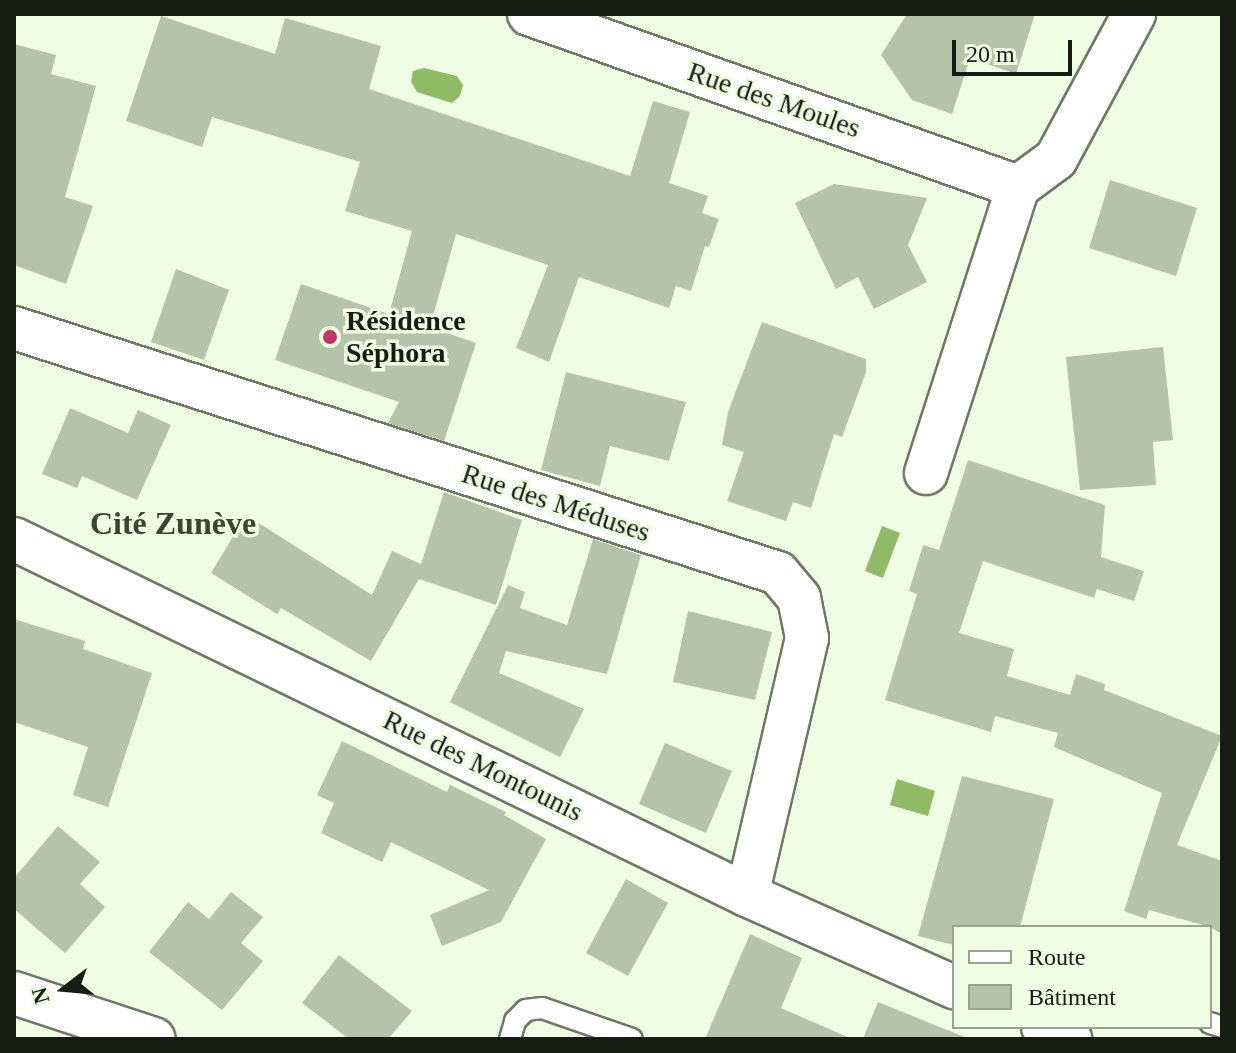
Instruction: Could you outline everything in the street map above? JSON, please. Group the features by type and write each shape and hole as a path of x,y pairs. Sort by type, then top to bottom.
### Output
{"street":[{"name":"Rue des Moules","path":"529,14 1018,187"},
{"path":"926,473 1018,187 1056,159 1134,14"},
{"name":"Rue des Méduses","path":"14,328 778,573 799,598 807,638 747,895"},
{"name":"Rue des Montounis","path":"14,539 747,895 952,986"},
{"path":"14,993 154,1039"},
{"path":"1048,1029 1070,1039"}],"lane":[{"path":"510,1039 515,1021 526,1010 542,1008 632,1039"}],"shaded area":[{"path":"424,68 457,76 463,85 460,96 452,103 417,92 411,82 413,71"},
{"path":"882,526 900,533 883,578 865,571"},
{"path":"897,779 935,791 928,816 890,805"}],"building":[{"path":"907,14 1035,14 1016,74 970,58 952,114 912,100 881,55"},
{"path":"161,16 275,54 285,18 381,46 369,89 630,176 653,101 690,112 669,183 708,196 702,213 719,219 709,247 705,246 691,291 676,286 669,308 579,277 549,362 516,348 548,265 456,234 430,327 476,343 444,441 388,423 399,402 275,360 301,284 389,314 412,231 345,211 360,162 212,117 202,147 126,121"},
{"path":"14,44 56,55 51,74 96,86 65,197 93,206 66,284 14,265"},
{"path":"1110,180 1197,208 1176,276 1089,248"},
{"path":"834,184 927,198 908,245 927,282 874,309 858,277 836,289 795,203"},
{"path":"176,269 229,290 204,360 151,342"},
{"path":"762,322 866,359 866,372 842,437 834,434 811,508 793,502 786,521 727,501 744,452 722,445 728,412"},
{"path":"1163,347 1173,440 1153,442 1156,485 1080,490 1066,357"},
{"path":"566,372 686,402 669,461 610,446 600,486 541,470"},
{"path":"70,408 128,433 138,410 171,425 137,500 82,476 77,488 42,474"},
{"path":"968,460 1105,505 1101,557 1144,571 1134,601 1097,589 1094,598 983,561 959,633 1014,649 1007,676 1070,695 1076,674 1105,684 1104,690 1222,736 1177,845 1222,861 1222,934 1212,925 1149,910 1146,919 1124,911 1162,793 1054,747 1058,733 995,716 991,732 885,700 917,594 909,591 923,545 939,550"},
{"path":"444,492 522,520 496,605 419,579 371,661 281,608 277,614 211,573 246,515 372,595 392,551 421,564"},
{"path":"593,539 641,555 607,674 506,651 499,673 584,709 560,757 450,702 508,585 525,592 520,608 567,625"},
{"path":"688,611 772,632 755,700 673,682"},
{"path":"14,619 85,641 83,649 152,673 108,807 73,795 88,747 14,722"},
{"path":"342,741 447,792 450,785 506,812 504,815 546,839 501,922 442,946 430,915 489,890 391,842 382,862 321,833 334,803 317,795"},
{"path":"665,743 732,771 706,833 639,804"},
{"path":"962,776 1054,799 1021,925 952,925 952,944 918,936"},
{"path":"58,826 100,862 80,884 105,907 65,953 14,909 14,878"},
{"path":"626,879 668,903 628,976 586,953"},
{"path":"231,892 263,917 241,943 263,961 222,1010 149,952 188,902 209,919"},
{"path":"750,934 802,958 781,1008 852,1039 705,1039"},
{"path":"339,955 412,1011 388,1039 349,1039 302,1003"},
{"path":"878,1002 967,1038 967,1039 863,1039"}],"place":[{"name":"Résidence Séphora","path":"330,337"}],"district":[{"name":"Cité Zunève","path":"173,523"}]}
